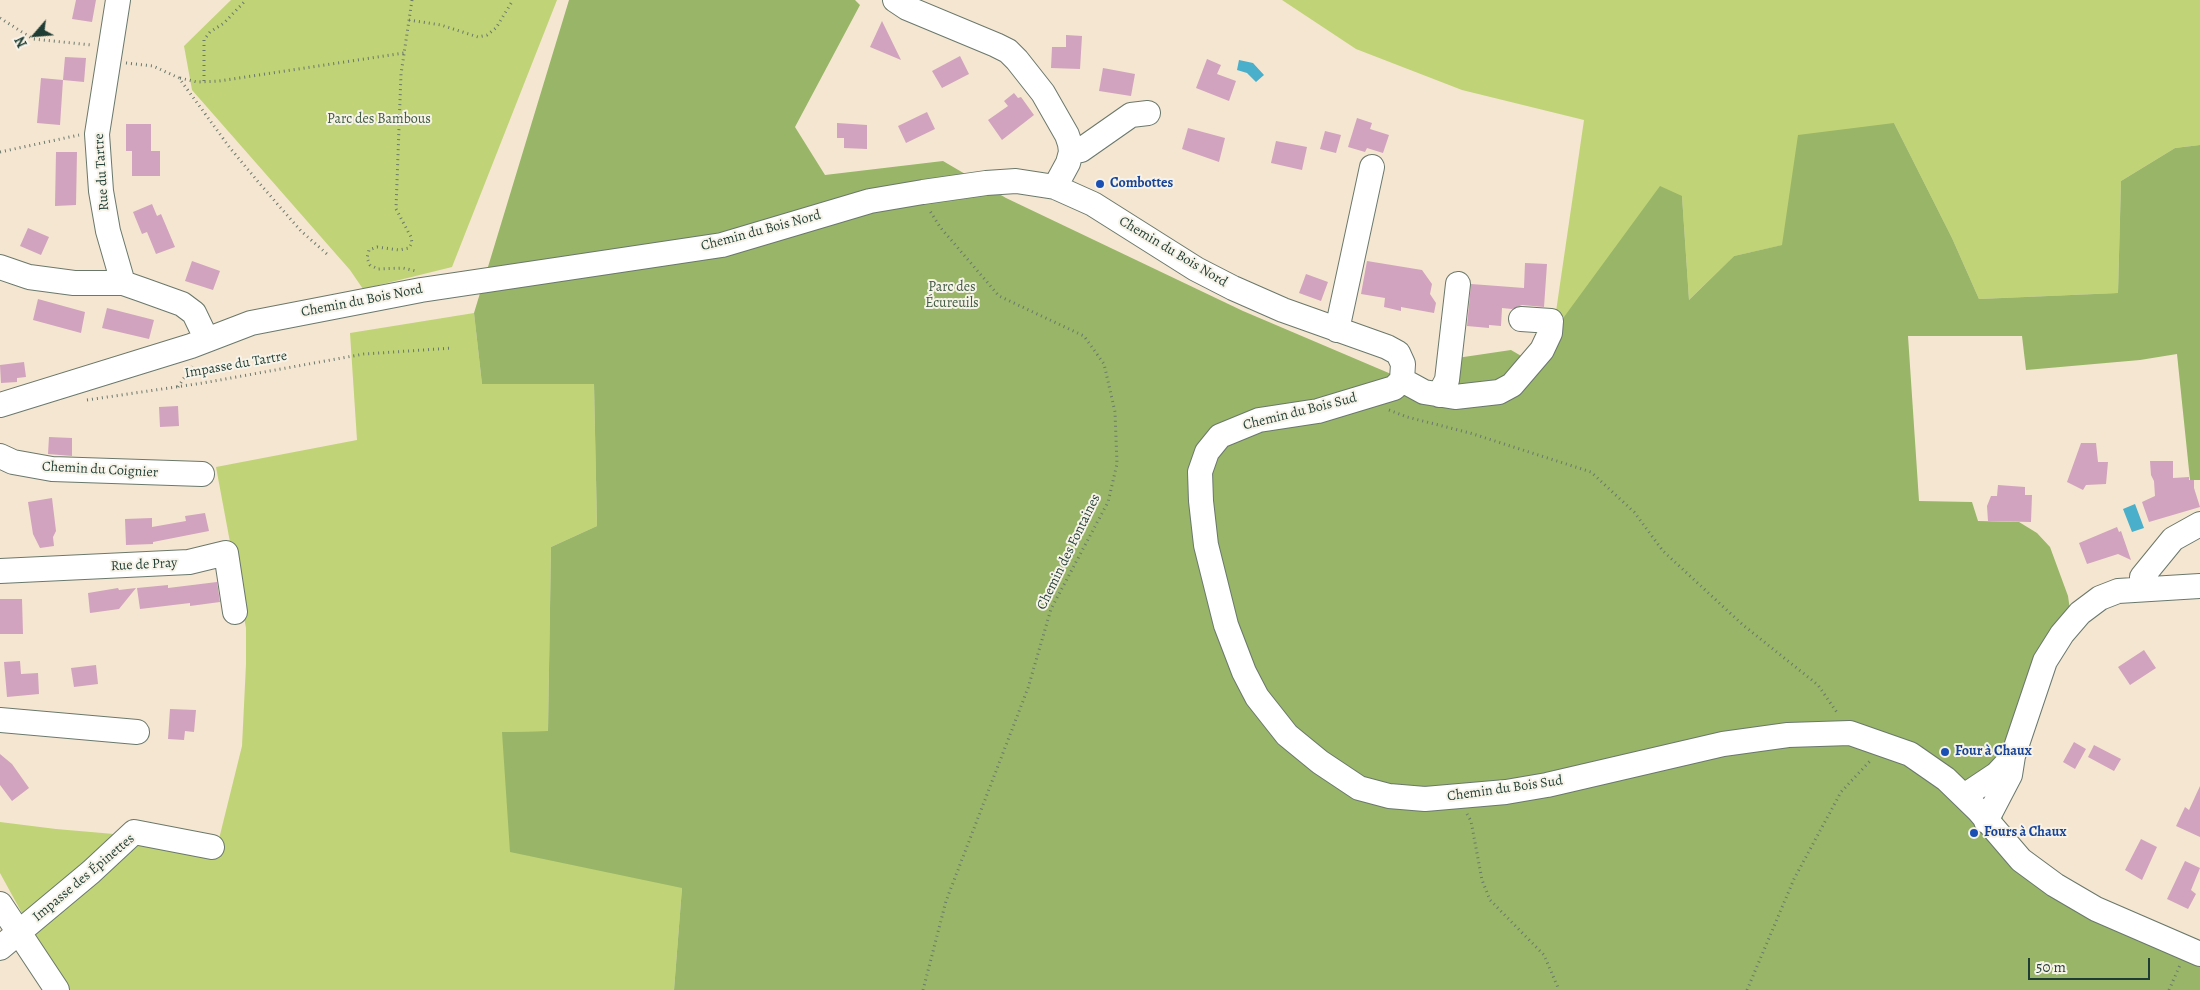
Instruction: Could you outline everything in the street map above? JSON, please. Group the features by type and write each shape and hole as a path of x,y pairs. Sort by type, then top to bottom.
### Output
{"street":[{"name":"Rue du Tartre","path":"118,0 98,134 101,191 108,231 122,283"},
{"path":"895,0 908,8 1008,52 1044,93 1067,135 1071,152 1068,163 1055,187"},
{"path":"1071,152 1081,150 1131,115 1148,113"},
{"path":"1338,330 1372,166"},
{"name":"Chemin du Bois Nord","path":"0,405 208,340 251,322 421,290 722,245 870,201 986,183 1016,181 1055,187 1093,204 1196,268 1233,288 1283,310 1387,347 1398,354 1403,364 1398,384"},
{"path":"0,267 29,277 74,283 122,283 182,304 194,313 208,340"},
{"path":"1439,395 1447,380 1458,284"},
{"path":"1398,384 1439,395 1469,397 1499,392 1512,385 1542,350 1550,333 1551,321 1521,319"},
{"name":"Chemin du Bois Sud","path":"1398,384 1318,410 1259,420 1220,436 1207,452 1200,472 1206,545 1226,625 1244,672 1257,697 1287,735 1320,762 1359,788 1389,796 1425,799 1506,792 1547,786 1723,744 1788,735 1850,733 1886,744 1910,754 1946,778 2021,860 2055,886 2096,909 2196,951"},
{"name":"Chemin du Coignier","path":"0,456 13,462 52,469 202,474"},
{"path":"2144,588 2142,577 2173,539 2200,524"},
{"name":"Rue de Pray","path":"0,571 189,562 226,553 235,612"},
{"path":"1986,821 2010,775 2013,756 2045,661 2062,634 2080,613 2100,598 2118,591 2200,586"},
{"path":"0,720 137,732"},
{"path":"1964,796 1997,774 2013,756"},
{"name":"Impasse des Épinettes","path":"18,932 91,872 134,832 212,846"},
{"path":"0,904 57,990"},
{"path":"0,948 18,932"}],"path":[{"path":"204,81 204,40 210,32 224,22 246,0"},
{"path":"412,0 401,74 396,209 411,237 412,244 409,248 399,250 377,247 369,250 367,258 370,265 378,269 414,270 418,274 421,290"},
{"path":"409,20 441,26 478,37 487,35 496,28 513,0"},
{"path":"0,18 33,39 109,54 153,66 179,78 204,81 404,53"},
{"path":"179,78 230,148 260,184 301,231 327,254"},
{"path":"0,152 84,134 98,134"},
{"name":"Chemin des Fontaines","path":"923,192 924,200 940,227 999,296 1084,336 1104,364 1115,412 1117,464 1108,502 1051,609 1028,688 946,901 923,990"},
{"name":"Impasse du Tartre","path":"84,400 203,383 364,354 453,348"},
{"path":"1362,397 1364,401 1407,417 1470,433 1591,472 1634,512 1664,551 1743,625 1818,685 1850,733"},
{"path":"1747,990 1794,879 1841,792 1886,744"},
{"path":"1446,797 1463,808 1471,821 1482,880 1490,900 1544,955 1559,990"},
{"path":"2169,990 2196,951"}],"green space":[{"name":"Parc des Bambous","path":"231,0 557,0 452,267 363,289 350,270 192,90 184,46"},
{"name":"Parc des Écureuils","path":"569,0 855,0 860,5 795,127 825,175 943,161 1006,198 1243,311 1424,388 1457,358 1511,350 1535,364 1553,332 1660,186 1682,196 1689,300 1734,256 1782,245 1798,135 1894,123 1952,238 1979,299 2118,293 2121,181 2175,148 2200,145 2200,480 2190,480 2177,354 2140,360 2026,370 2022,336 1908,336 1919,501 1972,502 1978,521 2019,522 2037,533 2050,547 2068,596 2070,610 2002,799 2003,824 2006,830 2055,878 2200,944 2200,990 674,990 682,888 510,852 502,732 548,731 551,547 597,526 594,384 482,384 474,313"},
{"path":"1282,0 2200,0 2200,145 2175,148 2121,181 2118,293 1979,299 1952,238 1894,123 1783,245 1734,256 1689,300 1682,196 1553,332 1584,120 1462,90 1356,49"},
{"path":"474,313 482,384 594,384 597,526 551,547 548,731 502,732 682,888 674,990 64,990 0,873 0,822 56,829 218,843 242,746 246,628 216,467 357,440 350,333"}],"water":[{"path":"1239,60 1253,63 1264,75 1256,82 1247,73 1237,70"},
{"path":"2135,504 2144,528 2132,532 2123,509"}],"building":[{"path":"76,0 96,0 92,22 72,19"},
{"path":"882,21 901,60 870,47"},
{"path":"1066,35 1082,36 1080,69 1051,68 1052,47 1066,47"},
{"path":"960,56 969,74 942,88 932,71"},
{"path":"65,57 86,58 84,82 63,80"},
{"path":"1207,59 1221,65 1217,74 1236,81 1229,101 1196,88"},
{"path":"1103,68 1135,74 1131,96 1099,91"},
{"path":"41,78 63,80 60,125 37,123"},
{"path":"1014,93 1018,98 1021,97 1034,115 1002,140 988,120 1008,106 1004,101"},
{"path":"927,112 935,129 906,143 898,126"},
{"path":"1357,118 1372,123 1370,129 1389,135 1383,153 1367,148 1365,152 1348,147"},
{"path":"837,123 867,125 867,149 844,148 844,138 837,138"},
{"path":"126,124 151,124 151,151 160,151 160,176 132,176 132,151 126,151"},
{"path":"1188,128 1225,138 1219,162 1182,149"},
{"path":"1325,131 1341,135 1336,153 1320,149"},
{"path":"1276,141 1307,147 1302,170 1271,163"},
{"path":"56,152 77,152 76,205 55,206"},
{"path":"152,204 157,216 161,214 175,247 156,254 147,232 142,234 133,212"},
{"path":"28,228 49,237 41,255 20,246"},
{"path":"192,261 220,271 213,290 185,281"},
{"path":"1367,261 1422,270 1432,284 1430,294 1436,303 1434,313 1401,307 1401,311 1384,307 1385,298 1361,294"},
{"path":"1525,263 1547,264 1544,307 1522,305 1512,309 1502,308 1501,326 1489,325 1489,328 1467,326 1471,284 1524,288"},
{"path":"1306,274 1328,282 1321,301 1299,293"},
{"path":"38,299 85,312 81,333 33,320"},
{"path":"107,308 154,320 149,339 102,328"},
{"path":"24,362 26,377 17,378 17,382 1,383 0,365"},
{"path":"178,406 179,426 160,427 159,407"},
{"path":"49,437 72,438 72,456 48,454"},
{"path":"2081,443 2096,443 2098,462 2108,462 2106,484 2086,485 2083,490 2067,482"},
{"path":"2150,461 2173,461 2173,478 2189,477 2189,480 2194,480 2194,488 2200,507 2149,522 2142,502 2155,496"},
{"path":"1998,485 2025,487 2025,495 2032,495 2031,522 1988,521 1987,506 1991,496 1997,496"},
{"path":"52,498 56,531 53,537 54,546 40,548 33,534 28,502"},
{"path":"205,513 209,531 153,542 153,544 126,545 125,519 152,518 152,527 186,521 185,516"},
{"path":"2117,527 2119,532 2121,531 2131,560 2118,554 2087,564 2079,543"},
{"path":"217,582 220,602 190,606 190,603 140,609 137,588 168,585 168,588"},
{"path":"118,588 119,590 136,588 119,609 90,613 88,593"},
{"path":"0,599 22,599 23,634 0,634"},
{"path":"2144,650 2156,668 2130,685 2118,667"},
{"path":"20,661 21,674 38,673 39,694 7,697 4,662"},
{"path":"96,665 98,684 74,687 71,668"},
{"path":"170,709 196,710 194,732 185,731 184,740 168,739"},
{"path":"2074,742 2086,749 2075,769 2063,762"},
{"path":"2094,745 2121,759 2114,771 2088,757"},
{"path":"0,754 12,764 29,788 12,801 0,785"},
{"path":"2200,786 2200,837 2176,826 2185,807 2189,810"},
{"path":"2141,839 2157,847 2142,880 2125,870"},
{"path":"2185,861 2200,868 2191,890 2196,894 2188,909 2167,899"}],"place":[{"name":"Combottes","path":"1100,184"},
{"name":"Four à Chaux","path":"1945,752"},
{"name":"Fours à Chaux","path":"1974,833"}]}
